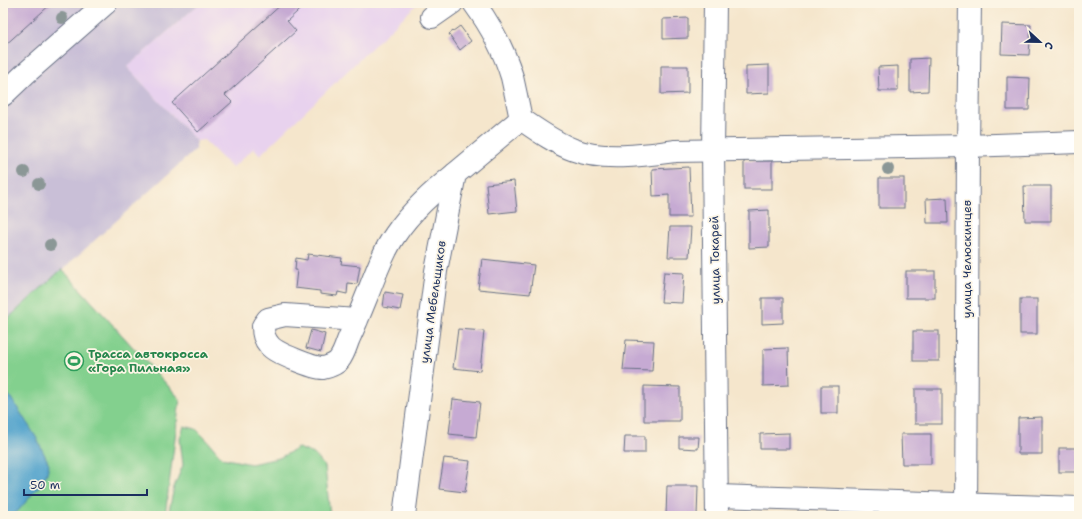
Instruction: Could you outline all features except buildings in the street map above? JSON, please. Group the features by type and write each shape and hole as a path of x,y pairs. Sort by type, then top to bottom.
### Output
{"street":[{"path":"3,95 106,3"},
{"path":"432,17 452,3"},
{"path":"474,3 491,28 501,49 511,76 521,119 557,142 588,155 630,156 675,151 968,146 1079,142"},
{"name":"улица Токарей","path":"715,3 713,150 717,506"},
{"name":"улица Челюскинцев","path":"966,510 970,3"},
{"path":"357,320 381,260 395,235 430,195 521,119"},
{"name":"улица Мебельщиков","path":"404,516 436,271 454,174"},
{"path":"717,506 966,510 1079,508"}],"shaded area":[{"path":"3,3 200,3 127,67 196,141 196,149 3,323"},
{"path":"200,3 418,3 260,155 254,148 232,168 204,140 196,141 127,67"}],"green space":[{"name":"Трасса автокросса «Гора Пильная»","path":"62,269 180,399 165,516 3,516 3,323"},
{"path":"184,426 196,429 222,458 251,464 279,458 298,448 314,454 325,467 330,516 168,516 174,487 183,465 180,439"}],"water":[{"path":"3,387 36,437 49,464 47,473 42,483 18,511 11,516 3,516"}],"place":[{"name":"Трасса автокросса «Гора Пильная»","path":"74,361"}]}
